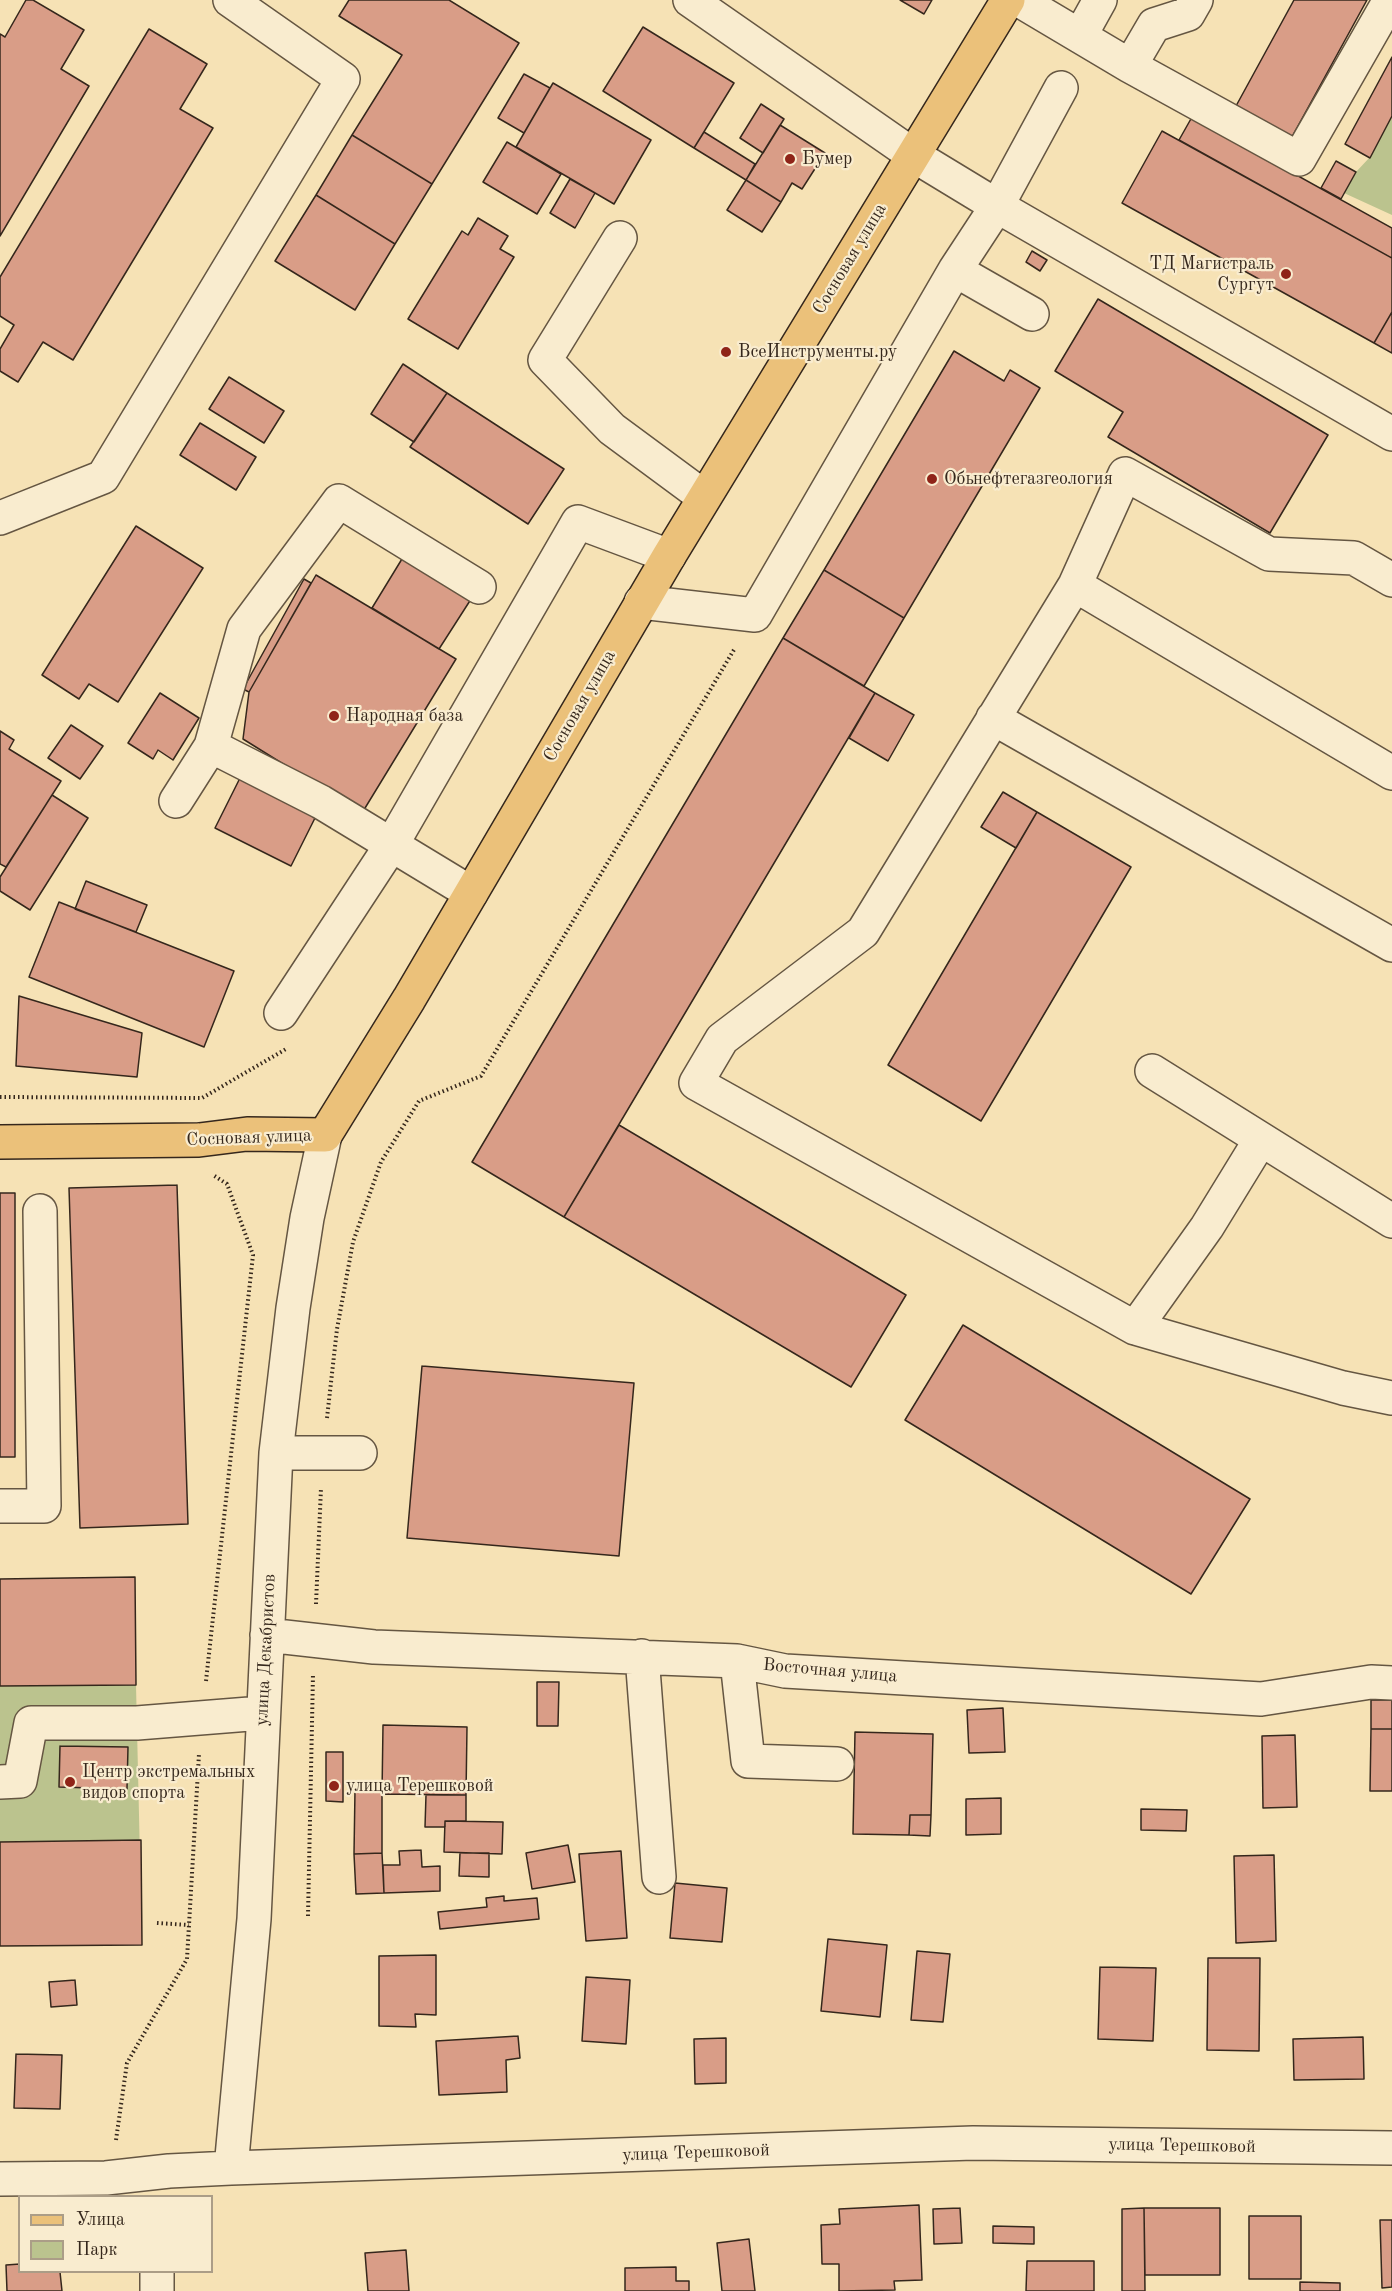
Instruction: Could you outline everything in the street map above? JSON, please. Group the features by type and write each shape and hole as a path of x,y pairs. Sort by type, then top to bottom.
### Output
{"main road":[{"name":"Сосновая улица","path":"0,1142 199,1140 247,1134 325,1135 365,1073 704,497 1008,0"}],"street":[{"path":"0,518 103,477 343,78 230,0"},
{"path":"690,0 913,155 1392,434"},
{"path":"1019,0 1131,66 1299,159 1390,0"},
{"path":"1080,36 1100,0"},
{"path":"1131,66 1154,25 1188,14 1196,0"},
{"path":"641,602 754,615 956,270 997,206 1061,88"},
{"path":"620,238 545,360 612,429 704,497"},
{"path":"956,270 1032,314"},
{"path":"1392,580 1354,558 1269,554 1125,474 1075,585 863,932 722,1040 696,1083 1135,1328 1343,1388 1392,1398"},
{"path":"176,801 211,746 244,629 339,501 479,587"},
{"path":"281,1013 392,844 578,522 669,556"},
{"path":"1075,585 1392,773"},
{"path":"993,718 1392,945"},
{"path":"211,746 321,802 471,893"},
{"path":"1152,1071 1392,1221"},
{"name":"улица Декабристов","path":"231,2168 254,1919 276,1454 293,1308 307,1218 325,1135"},
{"path":"1135,1328 1207,1227 1261,1139"},
{"path":"0,1506 44,1506 40,1211"},
{"path":"276,1454 360,1453"},
{"name":"Восточная улица","path":"267,1635 374,1647 737,1661 785,1671 1261,1699 1371,1682 1392,1683"},
{"path":"642,1656 660,1877"},
{"path":"737,1661 748,1761 837,1764"},
{"path":"0,1782 20,1781 31,1723 137,1723 262,1713"},
{"name":"улица Терешковой","path":"0,2180 106,2178 167,2184 231,2168 973,2143 1392,2148"},
{"path":"157,2273 157,2291"}],"path":[{"path":"308,1916 314,1640 323,1452 337,1329 353,1242 381,1162 420,1101 481,1076 754,615"},
{"path":"0,1097 202,1098 287,1048"},
{"path":"115,2148 127,2063 187,1959 201,1718 253,1255 227,1184 208,1172"},
{"path":"158,1923 189,1925"}],"green space":[{"path":"1392,116 1392,215 1344,193 1356,172 1370,157"},
{"name":"Центр экстремальных видов спорта","path":"136,1685 142,1945 0,1946 0,1686"}],"building":[{"path":"26,0 33,0 84,30 61,69 89,86 0,236 0,34 5,37"},
{"path":"349,0 449,0 519,43 432,184 352,135 402,55 339,16"},
{"path":"900,0 932,0 924,14"},
{"path":"1294,0 1367,0 1292,137 1236,106"},
{"path":"643,27 734,83 694,148 603,91"},
{"path":"149,29 207,64 180,109 213,128 73,360 43,342 18,382 0,371 0,349 14,325 0,316 0,277"},
{"path":"1392,57 1392,116 1370,158 1345,144"},
{"path":"524,74 550,88 524,133 498,118"},
{"path":"553,83 651,140 614,204 516,147"},
{"path":"761,104 784,119 763,153 740,138"},
{"path":"1192,117 1392,228 1392,258 1179,140"},
{"name":"Бумер","path":"780,125 825,153 802,189 792,183 781,202 746,180"},
{"path":"1162,131 1392,258 1392,312 1374,343 1122,203"},
{"path":"704,132 755,164 746,180 694,148"},
{"path":"352,135 432,184 395,244 316,195"},
{"path":"507,142 561,174 537,214 483,182"},
{"path":"1336,161 1356,172 1341,199 1321,188"},
{"path":"570,179 595,193 575,228 550,213"},
{"path":"746,180 781,202 762,232 727,210"},
{"path":"316,195 395,244 355,310 275,261"},
{"path":"478,218 508,236 500,249 514,257 458,349 408,319 462,231 468,235"},
{"path":"1032,251 1047,260 1040,271 1026,262"},
{"path":"1098,299 1328,435 1270,533 1108,437 1123,412 1055,371"},
{"path":"1392,312 1392,353 1374,343"},
{"name":"Обьнефтегазгеология","path":"954,351 1004,381 1010,370 1040,388 904,618 824,570"},
{"path":"403,364 447,393 414,442 371,414"},
{"path":"229,377 284,411 264,443 209,409"},
{"path":"447,393 564,469 528,524 410,447"},
{"path":"200,423 256,457 236,490 180,455"},
{"path":"136,526 203,568 118,702 89,684 79,699 42,675"},
{"path":"405,554 473,596 439,649 372,608"},
{"path":"824,570 904,618 864,686 783,638"},
{"name":"Народная база","path":"316,575 456,659 362,813 243,739 249,692"},
{"path":"304,579 311,583 249,692 243,689"},
{"path":"783,638 875,693 564,1217 472,1162"},
{"path":"160,693 199,718 173,760 158,750 153,759 128,743"},
{"path":"875,693 914,715 888,761 849,738"},
{"path":"71,725 103,746 80,779 48,758"},
{"path":"0,731 14,740 9,749 61,781 6,867 0,864"},
{"path":"241,776 317,814 291,866 215,828"},
{"path":"1003,792 1037,812 1016,848 981,827"},
{"path":"52,795 88,818 30,910 0,891 0,877"},
{"path":"1037,812 1131,867 981,1121 888,1065"},
{"path":"86,881 147,905 136,932 75,909"},
{"path":"59,902 234,971 204,1047 29,977"},
{"path":"19,996 142,1033 137,1077 16,1066"},
{"path":"619,1125 906,1295 851,1387 564,1217"},
{"path":"177,1185 188,1524 80,1528 69,1188"},
{"path":"0,1193 15,1193 15,1457 0,1457"},
{"path":"963,1325 1250,1499 1191,1594 905,1420"},
{"path":"422,1366 634,1383 619,1556 407,1538"},
{"path":"135,1577 136,1685 0,1686 0,1579"},
{"path":"537,1682 559,1682 558,1726 537,1726"},
{"path":"1371,1700 1392,1700 1392,1729 1371,1729"},
{"path":"1003,1708 1005,1752 969,1753 967,1710"},
{"path":"383,1725 467,1727 466,1795 382,1794"},
{"path":"1371,1729 1392,1729 1392,1791 1370,1791"},
{"path":"855,1732 933,1734 931,1815 910,1815 909,1835 853,1834"},
{"path":"1295,1735 1297,1807 1263,1808 1262,1736"},
{"path":"60,1746 128,1747 127,1789 59,1787"},
{"path":"326,1752 343,1752 343,1802 326,1801"},
{"path":"382,1789 382,1853 354,1854 355,1790"},
{"path":"426,1795 466,1795 466,1821 445,1821 445,1827 425,1827"},
{"path":"1001,1798 1001,1834 966,1835 966,1799"},
{"path":"1141,1809 1187,1810 1186,1831 1141,1830"},
{"path":"910,1815 931,1815 930,1836 909,1835"},
{"path":"445,1821 503,1822 502,1854 444,1852"},
{"path":"141,1840 142,1945 0,1946 0,1842"},
{"path":"568,1845 575,1882 532,1889 526,1853"},
{"path":"421,1850 422,1867 440,1866 440,1891 384,1893 383,1865 400,1865 399,1851"},
{"path":"621,1851 627,1938 586,1941 579,1854"},
{"path":"382,1853 384,1893 356,1894 354,1854"},
{"path":"460,1853 489,1853 489,1877 459,1876"},
{"path":"1274,1855 1276,1941 1236,1943 1234,1856"},
{"path":"675,1883 727,1888 722,1942 670,1938"},
{"path":"504,1896 504,1901 537,1898 539,1919 440,1929 438,1912 487,1907 486,1898"},
{"path":"828,1939 887,1945 880,2017 821,2011"},
{"path":"917,1951 950,1954 943,2022 911,2020"},
{"path":"436,1955 436,2015 415,2014 416,2027 379,2026 379,1956"},
{"path":"1208,1958 1260,1958 1259,2051 1207,2050"},
{"path":"1100,1967 1156,1968 1153,2041 1098,2039"},
{"path":"586,1977 630,1980 626,2044 582,2041"},
{"path":"75,1980 77,2005 51,2007 49,1982"},
{"path":"518,2036 520,2058 506,2060 507,2092 439,2095 436,2041"},
{"path":"1363,2037 1364,2079 1294,2080 1293,2039"},
{"path":"726,2038 726,2083 695,2084 694,2039"},
{"path":"16,2054 62,2055 60,2109 14,2108"},
{"path":"919,2205 922,2280 894,2281 895,2290 839,2291 839,2264 822,2264 821,2225 840,2224 839,2209"},
{"path":"960,2208 962,2243 934,2244 933,2209"},
{"path":"1144,2208 1220,2208 1220,2275 1145,2275"},
{"path":"1144,2208 1145,2291 1122,2291 1122,2209"},
{"path":"1249,2216 1301,2216 1301,2279 1249,2279"},
{"path":"1380,2220 1392,2220 1392,2287 1382,2288"},
{"path":"993,2226 1034,2227 1034,2244 993,2243"},
{"path":"749,2239 755,2291 722,2291 717,2243"},
{"path":"406,2250 409,2291 368,2291 365,2253"},
{"path":"1027,2261 1094,2261 1094,2291 1026,2291"},
{"path":"18,2264 18,2273 60,2273 62,2291 7,2291 6,2265"},
{"path":"676,2267 676,2281 689,2281 689,2291 625,2291 625,2268"},
{"path":"1300,2282 1340,2283 1340,2291 1300,2291"}],"place":[{"name":"Бумер","path":"790,159"},
{"name":"ТД Магистраль Сургут","path":"1286,274"},
{"name":"ВсеИнструменты.ру","path":"726,352"},
{"name":"Обьнефтегазгеология","path":"932,479"},
{"name":"Народная база","path":"334,716"},
{"name":"Центр экстремальных видов спорта","path":"70,1782"},
{"name":"улица Терешковой","path":"334,1786"}]}
